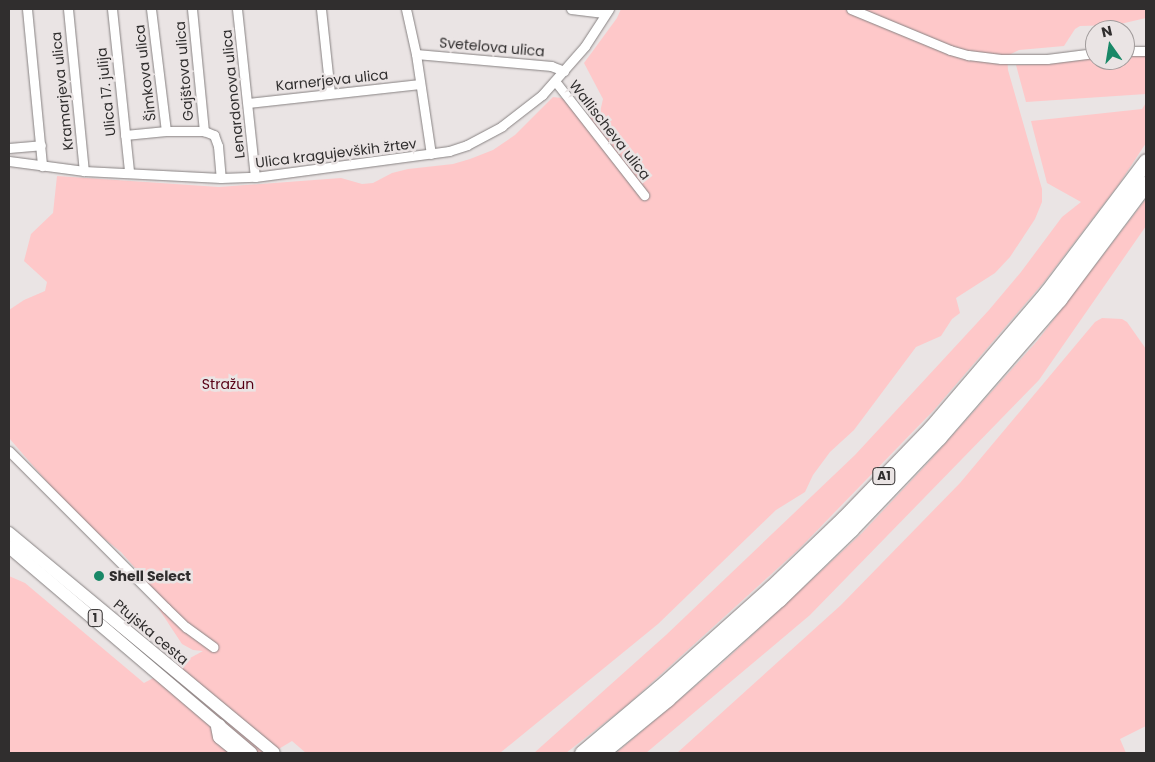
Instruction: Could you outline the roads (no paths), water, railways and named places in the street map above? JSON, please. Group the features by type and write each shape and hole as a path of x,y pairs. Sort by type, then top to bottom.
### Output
{"highway":[{"name":"A1","path":"582,753 772,588 844,518 924,435 1047,292 1146,161"},
{"name":"A1","path":"601,753 667,699 779,599 851,529 939,437 1058,299 1146,183"},
{"path":"218,726 220,736 241,753"}],"main road":[{"name":"Ptujska cesta","path":"9,533 274,753"},
{"name":"Ptujska cesta","path":"9,546 251,753"}],"street":[{"path":"27,9 42,166"},
{"name":"Kramarjeva ulica","path":"68,9 84,171"},
{"name":"Ulica 17. julija","path":"112,9 129,172"},
{"name":"Šimkova ulica","path":"151,9 166,131 204,131"},
{"name":"Gajštova ulica","path":"192,9 204,131"},
{"name":"Lenardonova ulica","path":"237,9 255,177"},
{"path":"320,9 330,93"},
{"path":"406,9 416,54 431,154"},
{"path":"571,9 607,11"},
{"path":"851,9 950,50 968,54 1001,60 1047,59 1085,54"},
{"name":"Ulica kragujevških žrtev","path":"9,161 84,171 221,178 255,177 449,151 484,137 522,112 564,71 585,46 607,11"},
{"name":"Svetelova ulica","path":"416,54 552,66 564,71"},
{"name":"Wallischeva ulica","path":"555,81 644,195"},
{"name":"Karnerjeva ulica","path":"248,103 420,84"},
{"path":"125,136 166,131"},
{"path":"204,131 216,138 221,178"},
{"path":"9,148 41,145"},
{"path":"9,450 57,501 186,628 214,647"}],"place":[{"name":"Shell Select","path":"99,576"}],"park label":[{"name":"Stražun","path":"228,384"}]}
